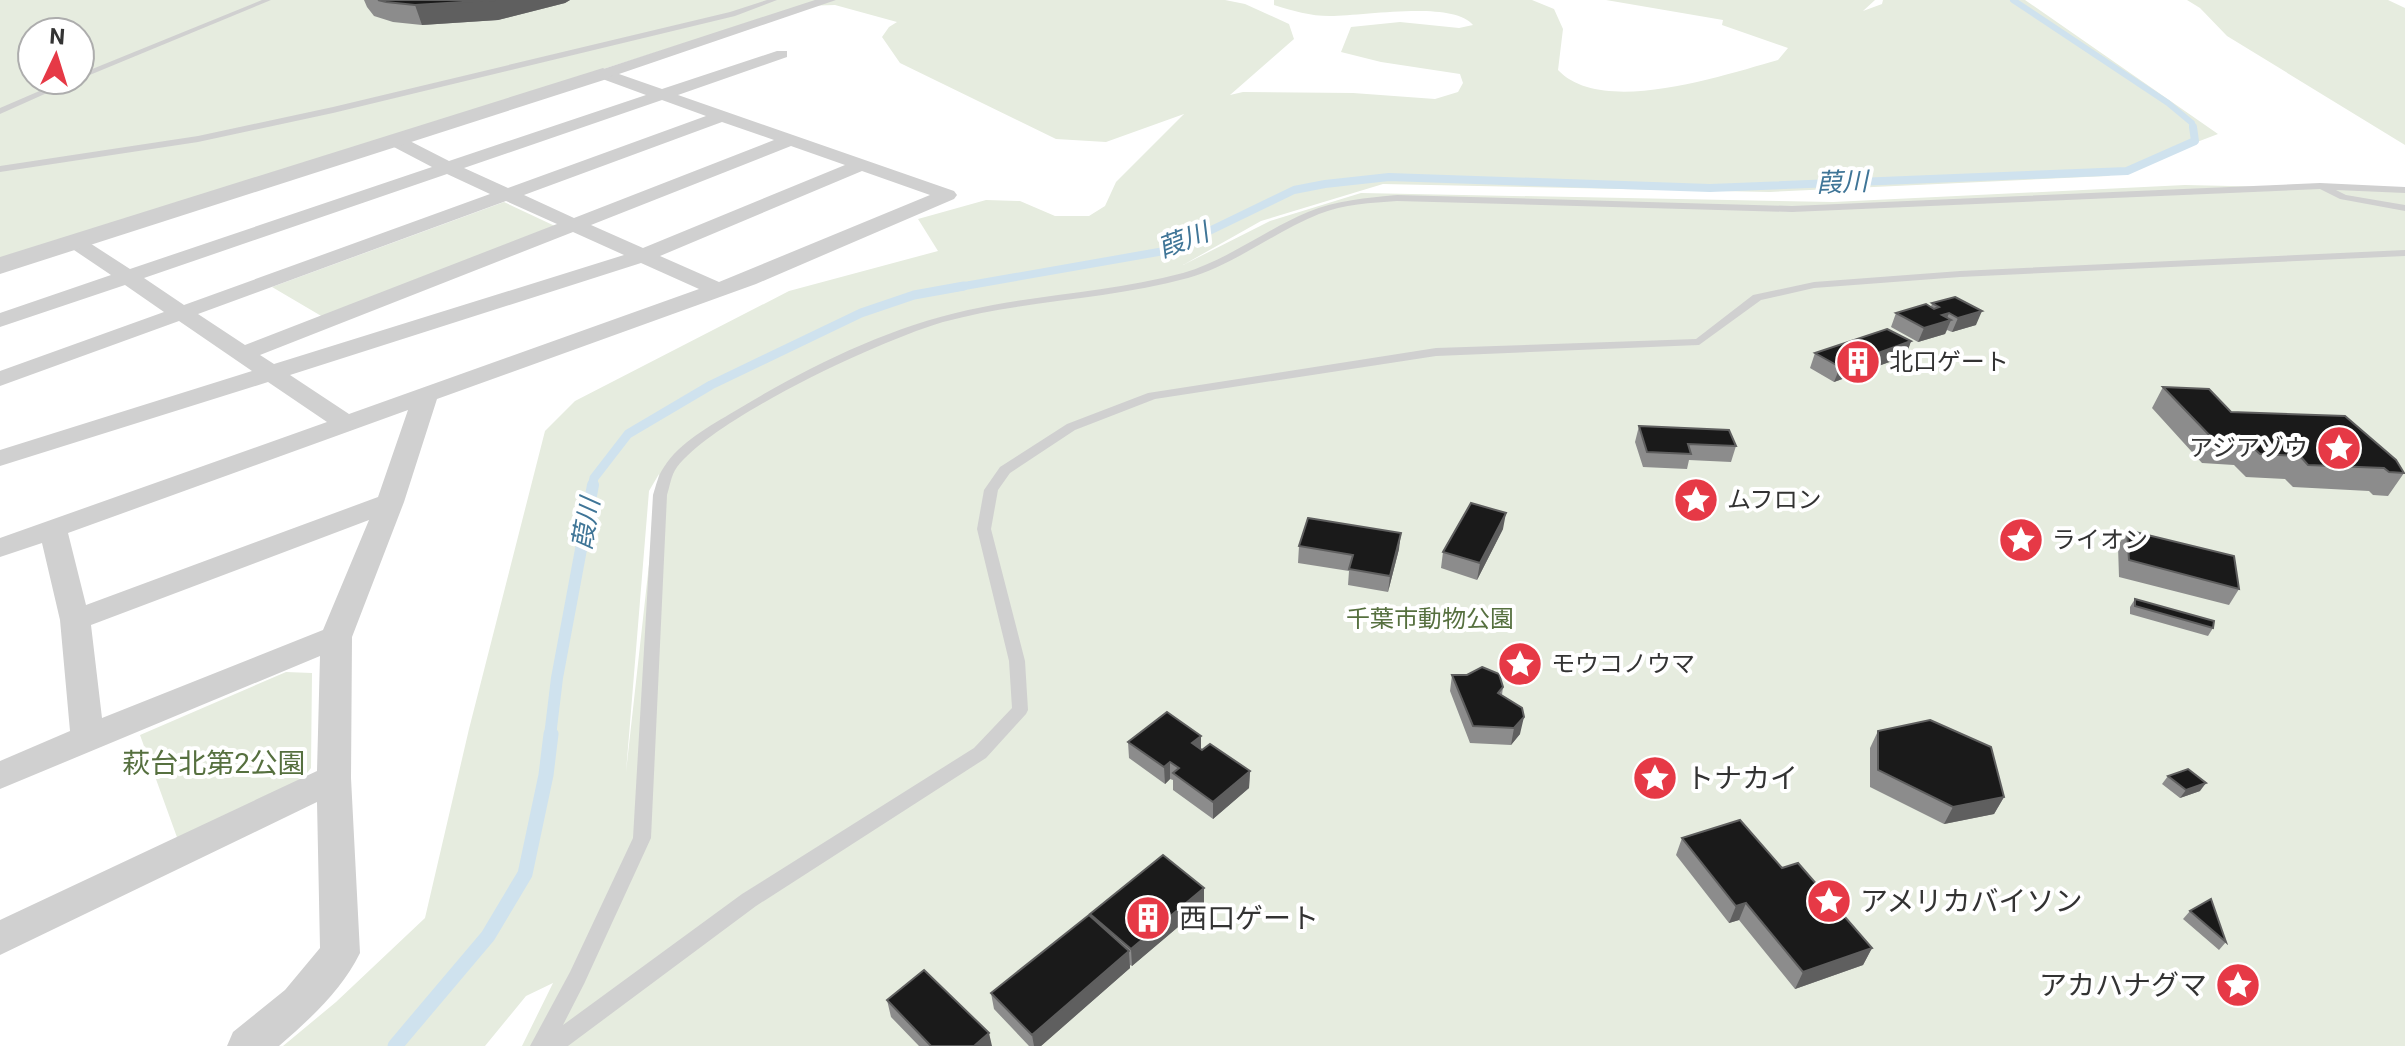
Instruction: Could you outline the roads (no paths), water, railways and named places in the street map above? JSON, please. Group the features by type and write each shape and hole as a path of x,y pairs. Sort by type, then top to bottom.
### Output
{"street":[{"path":"0,266 829,0"},
{"path":"0,320 782,54"},
{"path":"0,548 718,290 947,195 603,74"},
{"path":"0,379 722,116"},
{"path":"245,353 791,140"},
{"path":"396,141 718,290"},
{"path":"0,458 642,256 862,165"},
{"path":"75,242 346,423"},
{"path":"248,1046 299,1003 340,953 334,778 336,637 390,502 425,397"},
{"path":"75,620 390,502"},
{"path":"53,531 75,620 88,737"},
{"path":"0,776 336,637"},
{"path":"0,938 334,778"}],"lane":[{"path":"96,70 268,0"},
{"path":"0,169 198,139 333,110 732,14 774,0"},
{"path":"0,111 35,96"},
{"path":"2320,186 2343,197 2405,208"},
{"path":"541,1046 577,978 642,838 660,495 671,466 702,436 739,412 871,347 939,320 1185,275 1224,261 1315,212 1348,203 1397,198 1792,209 2320,186 2405,190"},
{"path":"551,1046 749,900 980,753 1020,710 1017,661 984,529 991,490 1005,470 1071,427 1152,396 1436,352 1699,342 1757,297 1814,285 1960,274 2405,253"}],"waterway":[{"name":"葭川","path":"2013,0 2168,103 2192,123 2193,129"},
{"name":"葭川","path":"953,288 1170,250 1294,190 1325,184 1389,177 1710,188 2127,171 2195,141 2193,127"},
{"name":"葭川","path":"592,487 594,478 628,434 711,385 861,313 914,295 964,286"},
{"name":"葭川","path":"550,736 557,678 593,485"},
{"name":"葭川","path":"395,1046 488,936 525,874 546,775 551,734"}],"place":[{"name":"北口ゲート","path":"1858,362"},
{"name":"アジアゾウ","path":"2339,448"},
{"name":"ムフロン","path":"1696,500"},
{"name":"ライオン","path":"2021,540"},
{"name":"モウコノウマ","path":"1520,664"},
{"name":"トナカイ","path":"1655,778"},
{"name":"アメリカバイソン","path":"1829,901"},
{"name":"西口ゲート","path":"1148,918"},
{"name":"アカハナグマ","path":"2238,985"}],"park label":[{"name":"千葉市動物公園","path":"1430,619"},
{"name":"萩台北第2公園","path":"214,763"}]}
